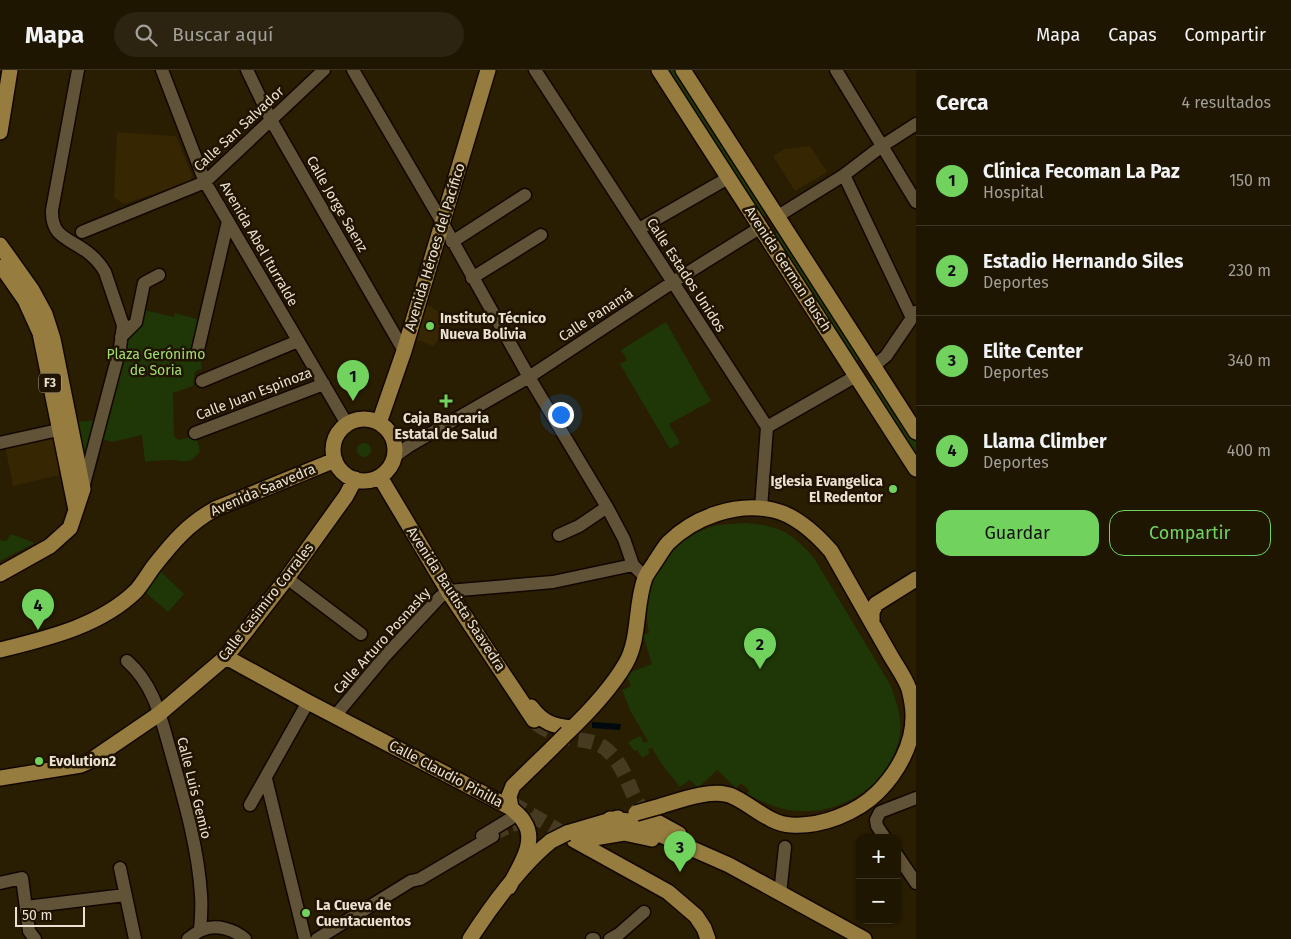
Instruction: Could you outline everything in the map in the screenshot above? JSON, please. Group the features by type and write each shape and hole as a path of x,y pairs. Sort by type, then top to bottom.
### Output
{"main road":[{"path":"0,78 1,70"},
{"path":"0,132 10,70"},
{"name":"Avenida Héroes del Pacífico","path":"379,423 404,351 488,70"},
{"name":"Avenida German Busch","path":"659,70 916,469"},
{"name":"Avenida German Busch","path":"683,70 916,431"},
{"path":"761,227 778,216"},
{"name":"F3","path":"0,245 4,268 32,290 45,314 53,339 65,429 81,473 76,512 70,528 50,546 0,574"},
{"path":"856,376 874,366"},
{"path":"364,419 379,423 387,429 393,438 394,456 390,466 380,476 367,481 355,479 343,472 335,460 333,450 335,441 339,432 347,424 364,419"},
{"name":"Avenida Saavedra","path":"0,650 87,624 101,617 126,600 137,589 182,531 197,519 215,509 335,460"},
{"name":"F3","path":"76,512 81,473"},
{"name":"Avenida Bautista Saavedra","path":"380,476 448,591 534,720"},
{"name":"Calle Casimiro Corrales","path":"0,778 81,765 102,754 159,714 226,657 287,578 346,496 355,479"},
{"path":"496,799 506,782 570,731 615,680 627,662 632,649 640,596 646,577 667,544 686,528 709,516 733,509 760,508 788,515 818,536 831,551 909,689 914,716 913,738 897,769 886,783 874,796 860,806 818,823 790,825 762,815 733,796 704,794 661,806 643,816 610,819 572,838"},
{"path":"872,622 872,612 876,604 916,579"},
{"path":"857,598 866,603 876,604"},
{"name":"Calle Claudio Pinilla","path":"226,657 511,808 525,822 529,840 509,887"},
{"path":"502,671 511,676 529,705 540,718 570,731"},
{"path":"511,808 509,796 512,786 548,747"},
{"path":"643,816 717,855 729,865"},
{"path":"610,819 629,822 729,865 864,939"},
{"path":"470,939 484,917 536,853 551,841 624,833 640,835 665,843 728,874 744,873"},
{"path":"572,838 668,892 696,916 704,928 708,939"}],"street":[{"path":"78,70 52,216 55,229 60,235 95,258 105,272 123,325 120,348 81,473"},
{"name":"Avenida Abel Iturralde","path":"162,70 206,182 347,424"},
{"name":"Calle Jorge Saenz","path":"247,70 271,120 404,351"},
{"name":"Calle San Salvador","path":"82,232 206,182 324,70"},
{"path":"353,70 442,222 529,377 606,507 624,540 633,565 646,577"},
{"name":"Calle Estados Unidos","path":"535,70 767,427"},
{"path":"836,70 916,202"},
{"path":"778,216 844,175 882,146 916,124"},
{"path":"844,175 914,315 886,356 874,366"},
{"path":"639,230 728,178"},
{"path":"452,242 525,195"},
{"path":"197,354 228,222"},
{"name":"Calle Panamá","path":"394,456 529,377 673,282 761,227"},
{"path":"472,278 540,235"},
{"path":"122,337 136,322 144,283 159,275"},
{"path":"202,381 298,341"},
{"path":"760,508 767,427 856,376"},
{"name":"Calle Juan Espinoza","path":"195,433 324,384"},
{"path":"0,442 65,429"},
{"path":"559,535 579,526 606,507"},
{"name":"Calle Arturo Posnasky","path":"335,716 385,656 440,597 448,591 553,582 633,565"},
{"path":"287,578 361,634"},
{"path":"250,804 266,779 308,702"},
{"name":"Calle Luis Gemio","path":"159,714 191,824 202,897 200,930"},
{"path":"266,779 305,939"},
{"path":"882,834 877,826 876,820 880,812 916,798"},
{"path":"411,881 417,873 510,819 512,814 511,808"},
{"path":"317,939 411,881 420,879 493,836"},
{"path":"780,894 785,847"},
{"path":"901,861 916,882"},
{"path":"120,868 135,939"},
{"path":"0,883 22,878 28,931 35,939"},
{"path":"26,908 125,895"},
{"path":"610,939 619,934 644,912"},
{"path":"188,939 200,930 213,927 226,929 239,934 245,939"}],"shaded area":[{"path":"117,132 176,136 192,175 191,181 124,204 114,198"},
{"path":"810,146 827,172 795,191 773,156 785,149"},
{"name":"Instituto Técnico Nueva Bolivia","path":"423,302 447,317 442,335 433,346 411,338"},
{"path":"53,437 60,475 13,486 5,446"},
{"path":"592,722 621,724 620,730 592,728"}],"green space":[{"path":"665,70 677,70 767,214 765,216 762,217"},
{"path":"776,233 779,233 860,357 858,360 854,361 774,236"},
{"name":"Plaza Gerónimo de Soria","path":"144,310 174,317 175,313 200,320 191,355 201,360 202,369 195,371 193,386 173,393 174,436 179,440 196,436 200,451 190,460 145,462 142,435 112,442 99,438 124,343"},
{"path":"666,322 711,401 669,424 680,443 670,449 620,364 627,360 621,350"},
{"path":"875,381 916,442 916,459 870,385"},
{"path":"99,420 88,459 82,459 75,422"},
{"path":"361,443 367,443 371,450 367,457 361,457 357,453 357,447"},
{"path":"745,523 767,526 784,532 798,542 814,558 891,686 895,698 900,734 888,767 877,781 864,792 832,807 815,811 797,811 777,807 747,794 749,790 741,783 736,788 717,770 698,788 690,780 680,787 652,748 648,750 650,753 642,758 637,750 634,751 628,742 640,736 644,743 648,741 631,712 622,690 631,686 626,674 652,664 643,635 649,633 648,598 653,581 661,566 685,540 701,531 718,525"},
{"path":"11,534 35,543 0,561 0,540 6,541"},
{"path":"160,571 184,594 168,612 145,592"}],"tunnel":[{"path":"536,723 564,737 592,742 607,750 621,767 637,802 650,818"},
{"path":"511,803 573,839"},
{"path":"496,834 535,818"}],"place":[{"name":"Instituto Técnico Nueva Bolivia","path":"430,326"},
{"name":"Clínica Fecoman La Paz","path":"353,401"},
{"name":"Caja Bancaria Estatal de Salud","path":"446,401"},
{"name":"Iglesia Evangelica El Redentor","path":"893,489"},
{"name":"Llama Climber","path":"38,630"},
{"name":"Estadio Hernando Siles","path":"760,669"},
{"name":"Evolution2","path":"39,761"},
{"name":"Elite Center","path":"680,872"},
{"name":"La Cueva de Cuentacuentos","path":"306,913"}]}
